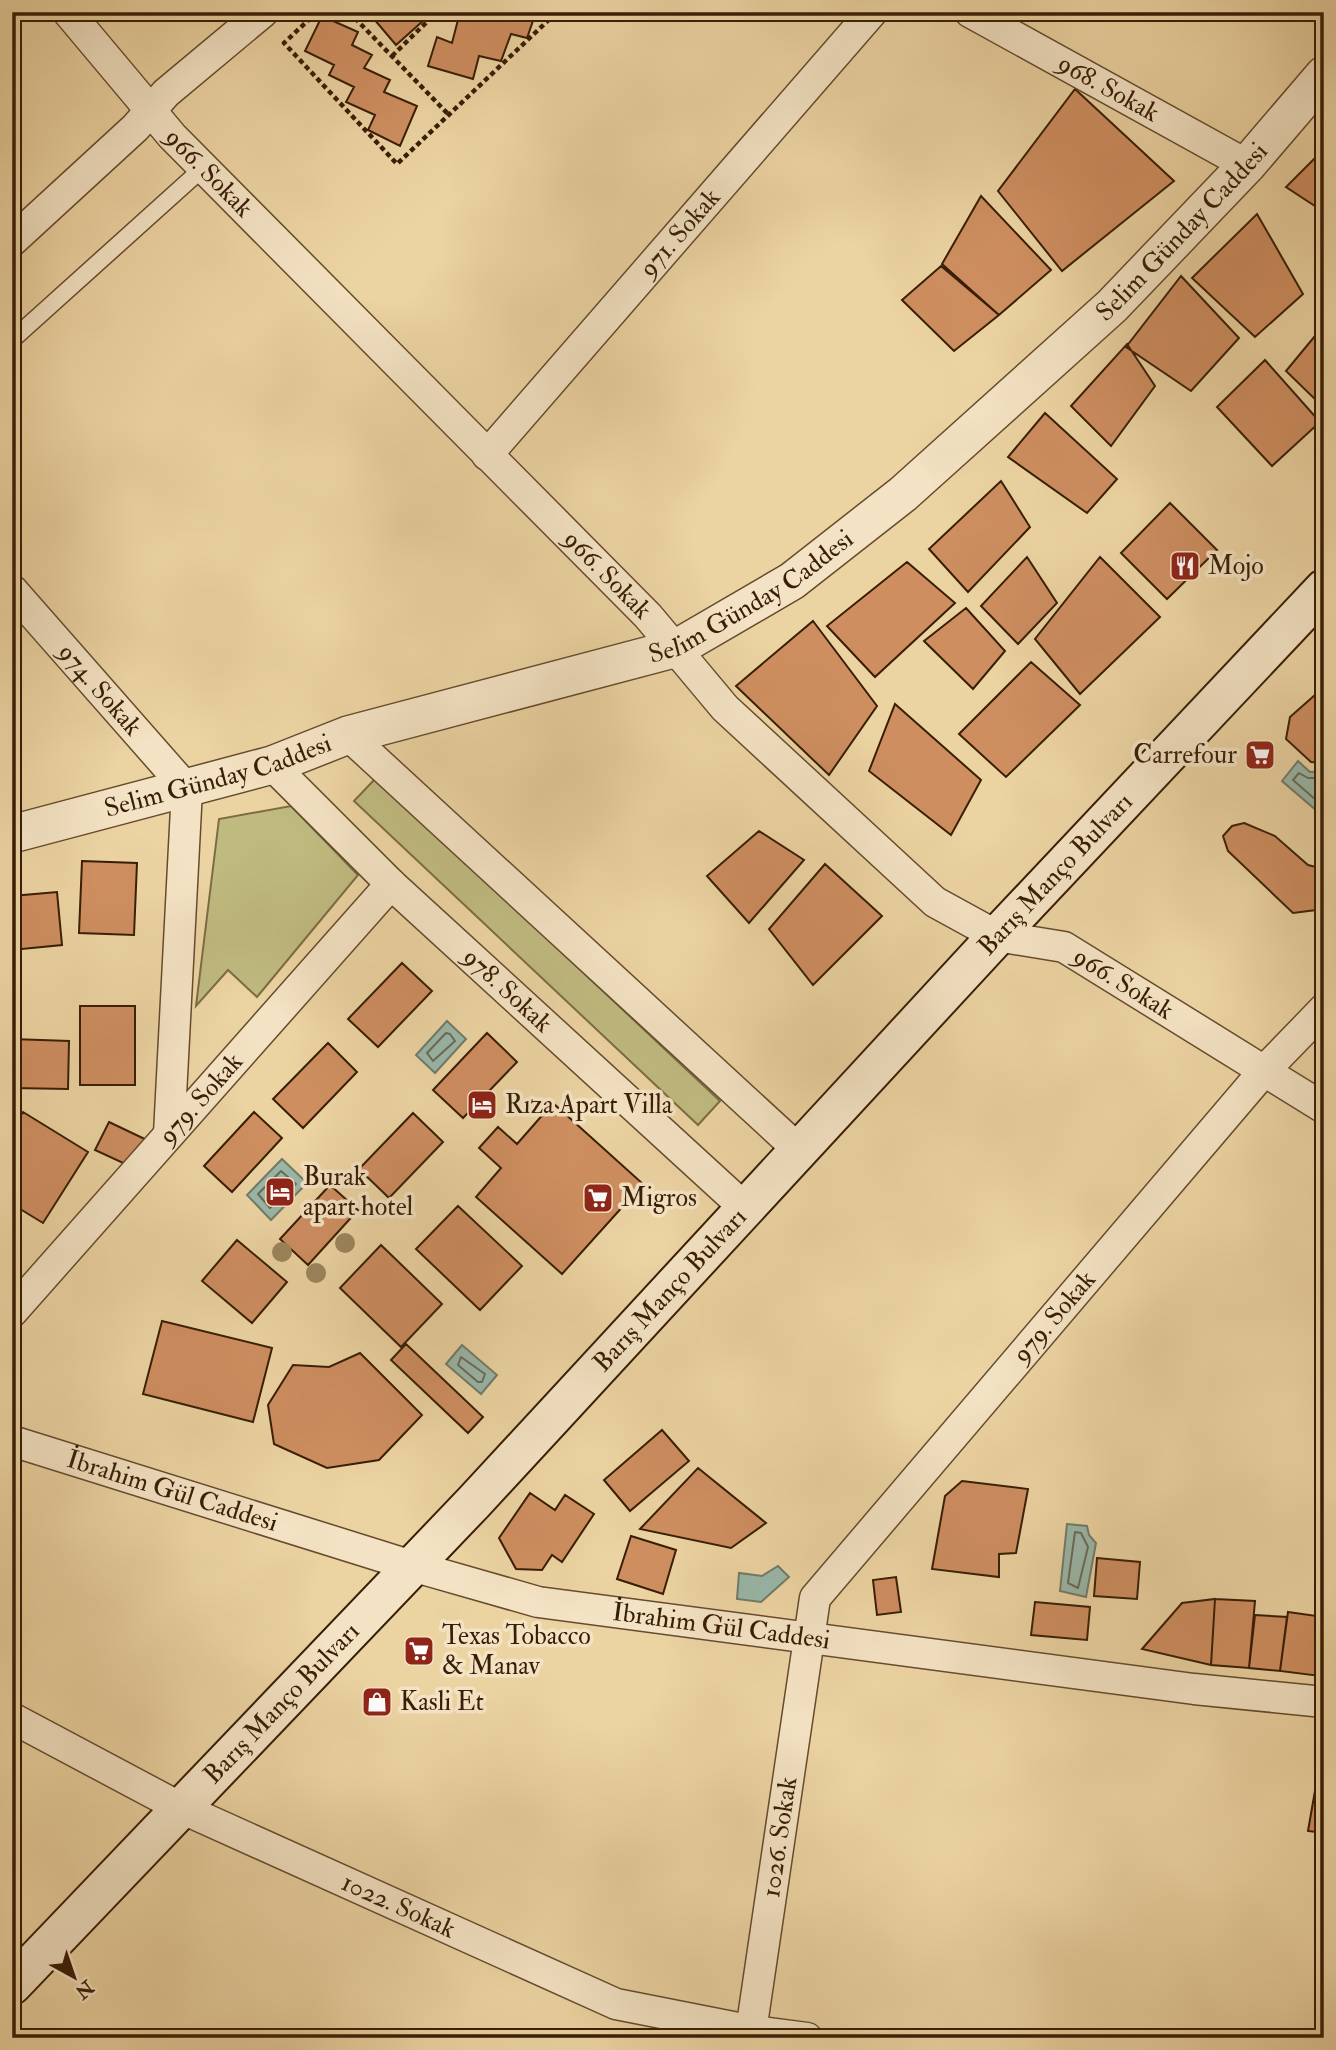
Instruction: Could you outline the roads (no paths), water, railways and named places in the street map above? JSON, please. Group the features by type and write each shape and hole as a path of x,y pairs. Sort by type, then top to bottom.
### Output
{"main road":[{"name":"Barış Manço Bulvarı","path":"12,1984 412,1566 997,936 1324,589"}],"street":[{"name":"966. Sokak","path":"68,12 203,168 677,648 725,708 935,902 997,936 1064,947 1324,1108"},
{"path":"12,241 151,111 173,87 263,12"},
{"name":"971. Sokak","path":"487,456 872,12"},
{"name":"968. Sokak","path":"970,12 1247,164"},
{"name":"Selim Günday Caddesi","path":"12,834 272,765 348,735 677,648 792,581 903,494 1112,306 1247,164 1324,75"},
{"name":"974. Sokak","path":"12,590 187,789"},
{"path":"348,735 800,1151"},
{"name":"978. Sokak","path":"272,765 391,884 746,1209"},
{"path":"169,1134 187,789"},
{"name":"979. Sokak","path":"12,1312 391,884"},
{"name":"979. Sokak","path":"811,1638 815,1598 1263,1072 1324,1009"},
{"name":"İbrahim Gül Caddesi","path":"12,1441 412,1566 538,1602 1194,1689 1324,1702"},
{"name":"1026. Sokak","path":"752,2035 811,1638"},
{"name":"1022. Sokak","path":"12,1718 181,1808 616,2004 752,2035 807,2038"}],"lane":[{"path":"12,340 203,168"}],"water":[{"path":"1298,761 1310,772 1324,771 1324,817 1282,781"},
{"path":"447,1021 466,1039 435,1073 416,1055"},
{"path":"282,1159 307,1183 271,1220 247,1195"},
{"path":"462,1345 497,1375 481,1394 446,1364"},
{"path":"1067,1524 1087,1526 1089,1535 1096,1543 1086,1597 1060,1591"},
{"path":"778,1566 789,1577 761,1602 737,1599 739,1573 762,1576"}],"place":[{"name":"Mojo","path":"1185,566"},
{"name":"Carrefour","path":"1260,755"},
{"name":"Rıza Apart Villa","path":"482,1105"},
{"name":"Burak apart hotel","path":"280,1192"},
{"name":"Migros","path":"598,1198"},
{"name":"Texas Tobacco & Manav","path":"419,1651"},
{"name":"Kasli Et","path":"377,1702"}]}
